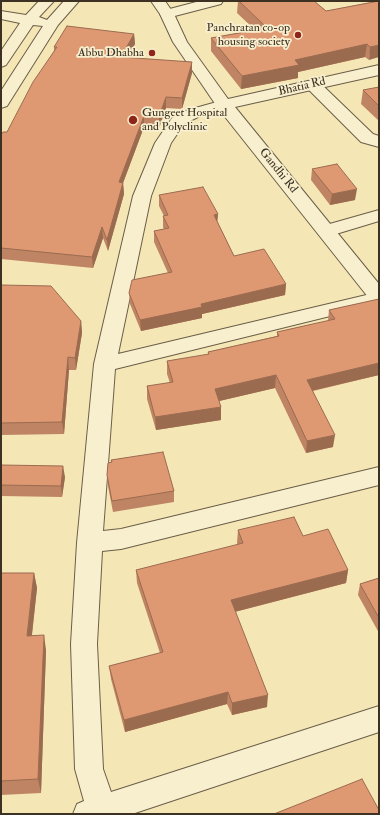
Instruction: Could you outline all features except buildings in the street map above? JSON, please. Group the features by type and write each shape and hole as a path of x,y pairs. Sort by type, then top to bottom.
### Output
{"street":[{"path":"1,62 29,20 47,1"},
{"path":"2,101 52,24 72,1"},
{"name":"Gandhi Rd","path":"158,1 167,14 180,42 224,105 379,297"},
{"path":"167,14 216,1"},
{"path":"1,15 52,24"},
{"name":"Bhatia Rd","path":"97,813 89,769 84,652 89,543 105,364 142,196 163,143 178,121 194,113 224,105 379,70"},
{"path":"313,85 367,138 379,142"},
{"path":"326,232 379,215"},
{"path":"105,364 379,297"},
{"path":"89,543 121,539 379,476"},
{"path":"97,813 379,719"}],"place":[{"name":"Panchratan co-op housing society","path":"298,35"},
{"name":"Abbu Dhabha","path":"152,53"},
{"name":"Gungeet Hospital and Polyclinic","path":"133,120"}]}
